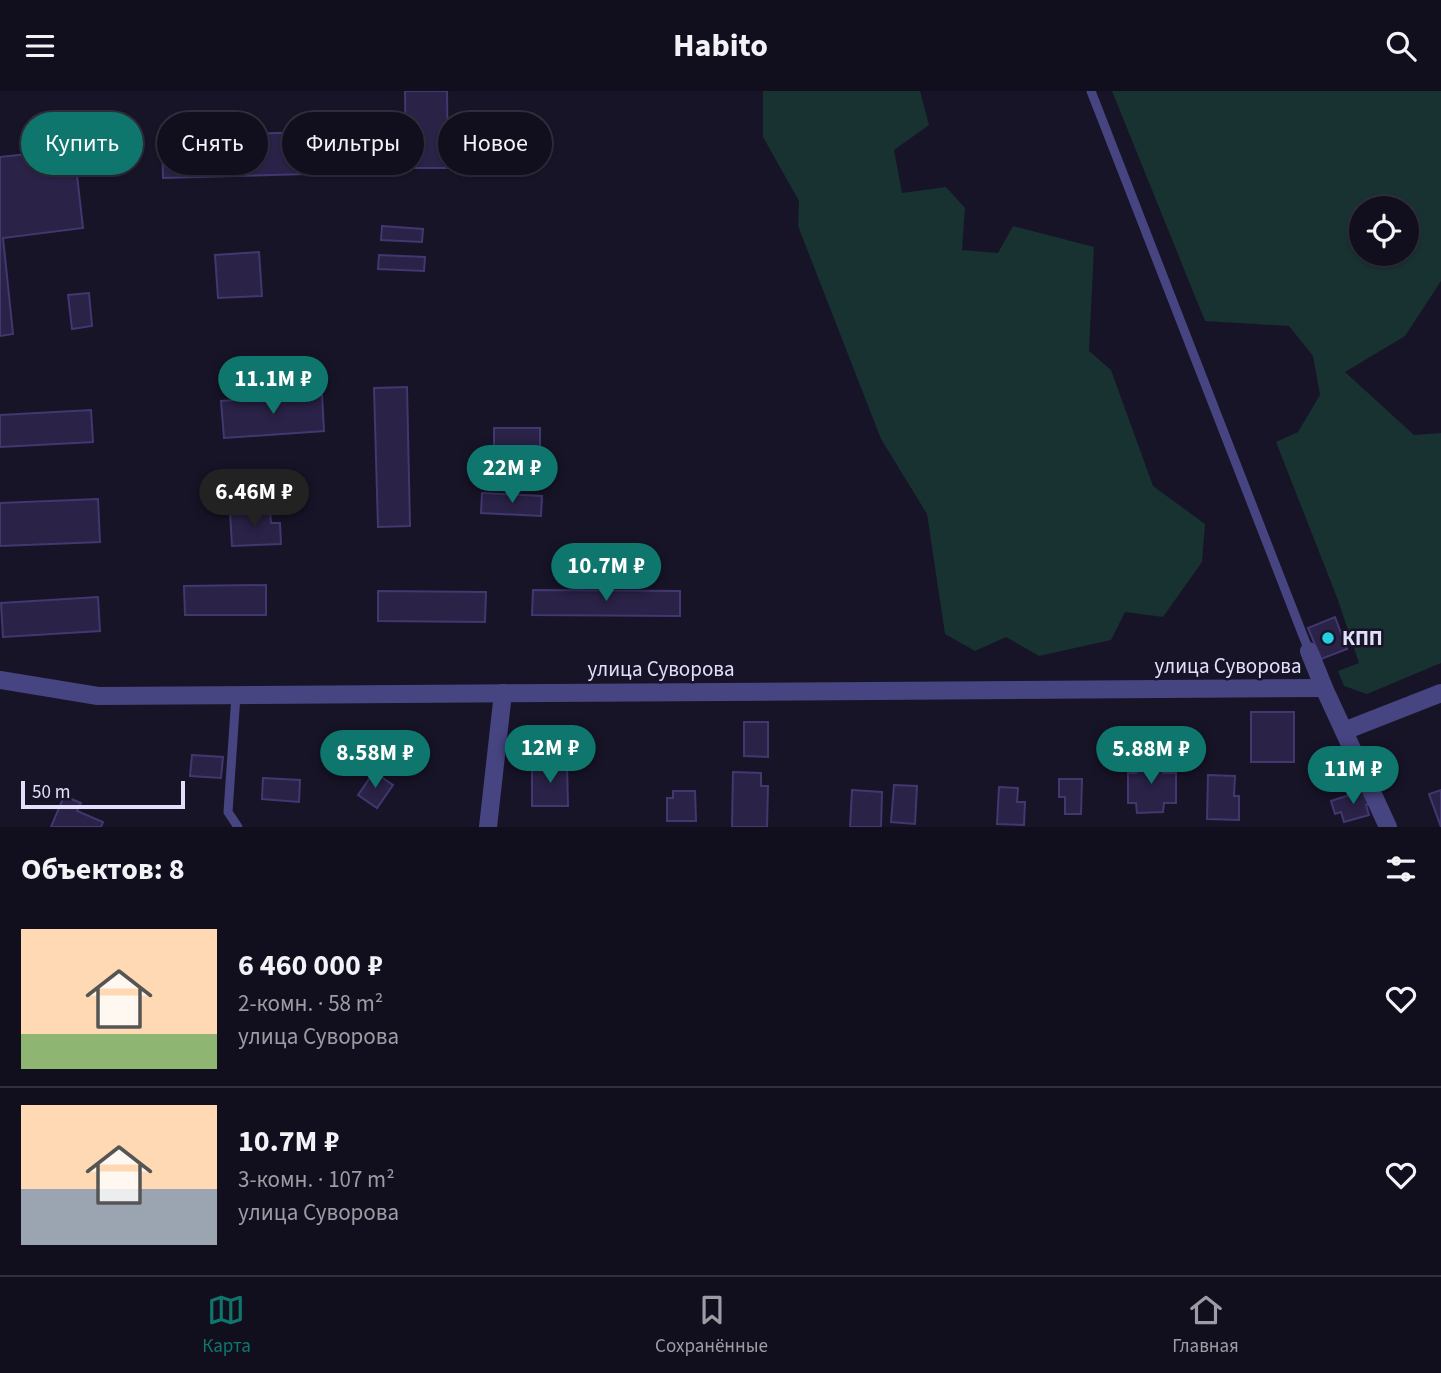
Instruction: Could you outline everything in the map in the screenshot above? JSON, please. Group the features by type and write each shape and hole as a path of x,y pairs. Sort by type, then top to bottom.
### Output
{"street":[{"path":"1310,651 1324,688 1388,827"},
{"name":"улица Суворова","path":"0,680 98,696 1324,688"},
{"path":"488,827 503,693"},
{"path":"1344,731 1441,693"}],"lane":[{"path":"1091,91 1310,651"},
{"path":"236,695 228,812 238,827"}],"green space":[{"path":"763,91 920,91 929,125 894,150 902,193 946,187 965,208 962,250 998,253 1013,226 1094,247 1089,351 1111,370 1153,486 1205,524 1202,562 1163,617 1125,612 1111,640 1039,656 1006,637 975,651 945,634 927,514 881,439 798,226 799,201 763,137"},
{"path":"1112,91 1441,91 1441,281 1405,336 1345,372 1414,435 1441,433 1441,663 1367,694 1344,686 1338,671 1359,663 1338,600 1276,442 1298,432 1320,395 1313,356 1289,326 1205,321"}],"building":[{"path":"405,91 447,91 447,112 438,112 438,168 424,168 424,112 405,112"},
{"path":"268,133 282,133 282,175 163,178 163,175 268,175"},
{"path":"21,155 21,175 77,175 83,228 3,238 13,334 0,336 0,157"},
{"path":"382,226 423,229 422,242 381,240"},
{"path":"259,252 262,296 218,298 215,255"},
{"path":"379,255 425,257 424,271 378,269"},
{"path":"89,293 92,326 72,329 68,295"},
{"path":"407,387 410,526 378,527 374,388"},
{"path":"322,394 324,431 224,438 221,401"},
{"path":"91,410 93,442 0,447 0,415"},
{"path":"494,428 540,428 540,449 494,449"},
{"path":"482,493 542,496 541,516 481,513"},
{"path":"98,499 100,542 0,546 0,503"},
{"path":"270,510 271,523 280,523 281,544 232,546 230,512"},
{"path":"266,585 266,615 185,615 184,586"},
{"path":"533,590 680,591 680,616 532,615"},
{"path":"378,591 486,592 485,622 378,621"},
{"path":"98,597 100,631 3,637 1,603"},
{"name":"КПП","path":"1335,617 1347,649 1321,659 1308,628"},
{"path":"1251,712 1294,712 1294,762 1251,762"},
{"path":"744,722 768,722 768,757 744,756"},
{"path":"382,735 405,740 401,760 378,755"},
{"path":"192,755 223,757 221,778 190,776"},
{"path":"1136,758 1163,758 1163,773 1176,773 1176,803 1164,803 1163,812 1137,813 1136,803 1128,803 1128,773 1136,773"},
{"path":"567,764 568,806 532,806 532,765"},
{"path":"374,772 393,785 377,808 358,795"},
{"path":"733,772 761,773 761,786 768,786 767,827 732,827"},
{"path":"1208,775 1235,776 1234,796 1239,796 1239,820 1207,819"},
{"path":"263,778 300,780 299,802 262,799"},
{"path":"1059,779 1082,779 1081,814 1065,814 1065,797 1059,797"},
{"path":"894,785 917,786 915,824 891,822"},
{"path":"999,787 1018,788 1017,802 1025,802 1024,825 997,824"},
{"path":"1368,789 1372,803 1366,805 1369,815 1344,822 1341,812 1335,814 1331,801"},
{"path":"852,790 882,792 881,827 850,827"},
{"path":"1441,790 1441,827 1429,794"},
{"path":"673,791 695,791 696,821 667,821 667,798 673,798"},
{"path":"64,796 81,803 77,811 103,822 101,827 51,827"}],"place":[{"name":"КПП","path":"1328,638"}]}
